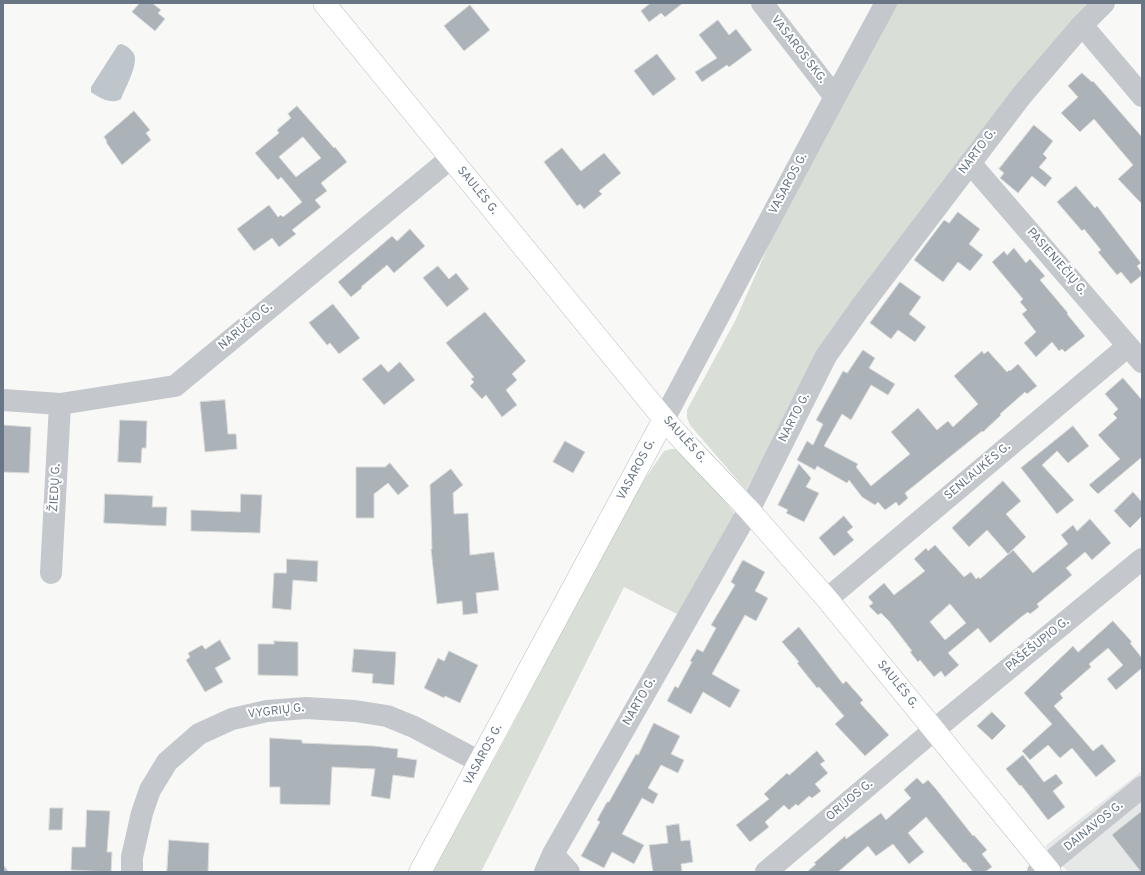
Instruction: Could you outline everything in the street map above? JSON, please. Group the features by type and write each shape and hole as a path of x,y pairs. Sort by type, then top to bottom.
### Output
{"main road":[{"name":"SAULĖS G.","path":"324,3 664,419 749,510 828,599 934,730 1044,870"},
{"name":"VASAROS G.","path":"420,872 664,419"}],"street":[{"name":"VASAROS SKG.","path":"762,3 834,97"},
{"name":"VASAROS G.","path":"664,419 834,97 886,3"},
{"name":"NARTO G.","path":"549,863 749,510 826,356 860,308 1022,95 1082,25 1104,3"},
{"path":"1082,25 1142,96"},
{"name":"NARUČIO G.","path":"3,400 60,404 175,386 451,158"},
{"name":"PASIENIEČIŲ G.","path":"970,163 1135,354"},
{"name":"SENLAUKĖS G.","path":"828,599 1135,354"},
{"name":"ŽIEDŲ G.","path":"51,573 60,404"},
{"name":"PAŠEŠUPIO G.","path":"934,730 1142,559"},
{"name":"VYGRIŲ G.","path":"132,872 132,857 144,807 150,790 167,762 199,734 232,719 267,711 306,708 355,711 387,716 414,727 480,762"},
{"name":"ORIJOS G.","path":"766,872 934,730"},
{"name":"DAINAVOS G.","path":"1044,870 1142,787"},
{"path":"549,863 569,872"}],"shaded area":[{"path":"897,3 1099,3 791,406 746,490 690,425 687,418 687,410 736,319 782,215"},
{"path":"121,44 133,52 135,64 121,99 117,101 110,101 91,92 91,87 118,45"},
{"path":"679,449 686,454 736,515 681,616 624,587 481,872 432,872 509,732 631,499 664,451"},
{"path":"1142,771 1142,872 1068,872 1045,846"}],"building":[{"path":"140,3 152,3 161,10 158,13 165,19 155,31 132,12"},
{"path":"651,3 683,3 665,17 661,13 649,22 641,11"},
{"path":"470,5 490,30 464,51 444,26"},
{"path":"718,20 729,35 736,29 752,50 729,67 727,65 702,82 695,72 717,58 699,35"},
{"path":"657,54 676,79 653,96 634,71"},
{"path":"1082,73 1092,82 1093,81 1142,137 1142,204 1118,179 1133,165 1094,119 1080,132 1061,113 1078,97 1068,86"},
{"path":"297,106 347,162 321,183 327,191 315,200 321,207 292,230 296,234 279,247 272,238 254,251 237,229 269,205 278,217 281,215 283,217 302,202 281,177 278,180 255,153 279,133 277,130 291,118 288,114","holes":["303,137 321,158 296,177 279,157"]},
{"path":"134,111 150,130 146,133 151,140 122,165 104,137"},
{"path":"1034,125 1053,141 1043,154 1047,158 1039,167 1052,178 1045,187 1032,176 1018,193 1000,178 1004,173 999,169"},
{"path":"562,148 581,171 604,153 621,173 599,191 602,194 584,209 580,204 577,206 544,162"},
{"path":"1076,186 1095,208 1097,206 1141,263 1137,266 1142,275 1131,284 1121,272 1117,275 1098,252 1101,250 1084,229 1082,231 1057,202"},
{"path":"958,212 980,229 969,244 983,255 970,271 958,262 943,282 914,260 944,220 949,223"},
{"path":"410,229 425,246 394,273 387,265 351,297 338,282 392,236 397,241"},
{"path":"1014,248 1026,263 1030,259 1045,276 1040,280 1085,336 1065,352 1062,349 1059,351 1052,342 1036,357 1024,343 1036,332 1022,314 1027,310 1020,302 1023,299 992,262 1004,251 1007,255"},
{"path":"438,266 449,279 456,273 469,289 447,307 423,278"},
{"path":"900,282 921,297 909,314 926,327 915,342 898,330 891,339 870,323"},
{"path":"333,304 360,338 339,354 330,343 327,345 309,323"},
{"path":"485,312 526,361 512,374 517,380 506,390 517,405 502,417 486,395 482,399 470,386 474,382 471,379 474,377 446,343"},
{"path":"863,350 875,358 869,368 895,384 888,395 871,385 851,420 842,414 824,446 858,464 856,467 871,486 910,454 891,432 918,408 937,430 948,421 953,427 978,404 954,376 982,351 984,354 988,351 1007,372 1018,364 1037,386 1027,394 1025,392 1000,414 1001,415 983,432 982,431 905,493 908,498 899,506 896,502 885,510 878,502 875,505 862,497 849,480 847,483 817,466 815,470 797,460 807,441 813,445 823,424 816,420 843,371 847,373"},
{"path":"400,362 415,380 384,405 362,379 381,364 388,372"},
{"path":"1123,378 1142,400 1142,457 1098,494 1089,485 1120,459 1098,435 1117,418 1113,414 1118,409 1105,394"},
{"path":"225,400 228,434 236,434 237,449 205,452 200,402"},
{"path":"120,420 147,421 146,448 142,448 141,463 118,462"},
{"path":"3,425 31,427 29,473 3,472"},
{"path":"1073,426 1089,446 1068,463 1057,451 1042,465 1074,500 1057,514 1021,468"},
{"path":"565,441 585,452 573,473 553,462"},
{"path":"390,463 409,486 398,495 388,483 374,494 374,518 356,518 356,467 385,467"},
{"path":"799,464 811,478 806,487 819,493 804,522 786,513 788,510 778,505"},
{"path":"451,469 463,485 453,493 454,514 468,513 470,555 494,552 499,590 476,593 478,613 463,615 462,601 437,604 431,549 430,485"},
{"path":"1003,481 1021,501 1006,514 1026,537 1008,554 987,530 969,547 952,528"},
{"path":"1133,492 1142,502 1142,516 1130,528 1114,511"},
{"path":"105,494 153,496 152,507 167,507 166,526 104,523"},
{"path":"241,494 262,495 260,533 191,531 191,510 240,512"},
{"path":"844,516 853,527 847,532 854,540 834,556 819,538"},
{"path":"1090,519 1111,543 1092,560 1085,552 1066,568 1072,575 1037,604 1039,607 1030,614 1028,612 1021,617 990,643 978,628 948,653 959,665 945,677 941,671 934,677 920,660 918,662 910,652 912,651 889,621 881,613 878,615 869,606 873,603 868,597 884,583 894,595 925,571 914,559 926,548 928,551 935,545 964,577 971,572 976,579 979,577 980,579 1013,550 1033,573 1068,544 1061,535 1073,525 1077,531","holes":["950,604 966,623 945,640 930,622"]},
{"path":"287,559 318,561 317,582 293,580 291,610 272,608 274,573 286,573"},
{"path":"743,560 765,572 755,591 768,598 756,621 745,615 712,674 740,690 730,708 703,692 691,714 667,701 675,686 678,688 697,649 703,652 716,628 711,625 735,585 731,582"},
{"path":"1113,621 1132,642 1130,643 1142,658 1142,668 1116,690 1107,679 1123,665 1108,648 1089,664 1091,667 1060,694 1063,698 1054,706 1093,751 1102,744 1116,761 1096,777 1072,748 1060,758 1048,745 1030,760 1022,751 1052,724 1024,693 1073,646 1078,652"},
{"path":"799,627 843,684 846,681 863,700 860,703 889,735 865,756 835,724 844,716 819,687 817,688 797,663 799,662 782,642"},
{"path":"220,640 231,659 215,668 223,682 205,692 186,660 190,657 188,653 202,645 205,649"},
{"path":"274,641 298,642 298,676 258,675 258,644 274,644"},
{"path":"354,649 396,652 394,685 372,683 373,674 352,672"},
{"path":"449,651 478,665 460,703 445,696 444,698 424,688 438,658 444,661"},
{"path":"992,712 1006,726 992,740 977,726"},
{"path":"654,723 680,736 671,754 684,760 678,773 661,765 648,788 658,794 653,804 642,798 622,834 644,845 634,864 612,852 604,868 581,856 600,822 597,820 636,754 638,755"},
{"path":"270,738 302,740 302,743 374,746 398,749 397,757 417,760 414,778 393,775 390,799 371,796 375,769 332,767 330,805 280,804 280,787 270,787"},
{"path":"817,751 825,761 820,764 828,773 815,784 821,791 812,798 809,796 798,806 796,804 789,810 784,805 765,822 769,827 750,842 736,825 769,799 764,794 787,773 789,775"},
{"path":"1023,755 1044,782 1056,774 1063,783 1053,791 1065,807 1048,820 1021,785 1020,786 1006,769"},
{"path":"917,778 923,784 928,780 936,789 973,836 974,835 987,850 982,854 992,867 985,872 973,872 926,817 908,833 924,852 909,864 893,844 876,856 868,846 838,872 807,872 816,864 814,863 845,836 846,839 881,813 886,820 911,798 904,790"},
{"path":"50,808 63,808 62,830 49,830"},
{"path":"87,810 110,811 107,852 112,852 111,872 71,870 72,847 85,847"},
{"path":"1142,811 1142,872 1141,872 1112,835"},
{"path":"679,824 681,841 690,840 693,862 681,864 682,872 653,872 649,845 668,843 666,826"},
{"path":"169,840 209,843 208,872 167,872"}],"waterway":[{"path":"3,868 6,872"}]}
